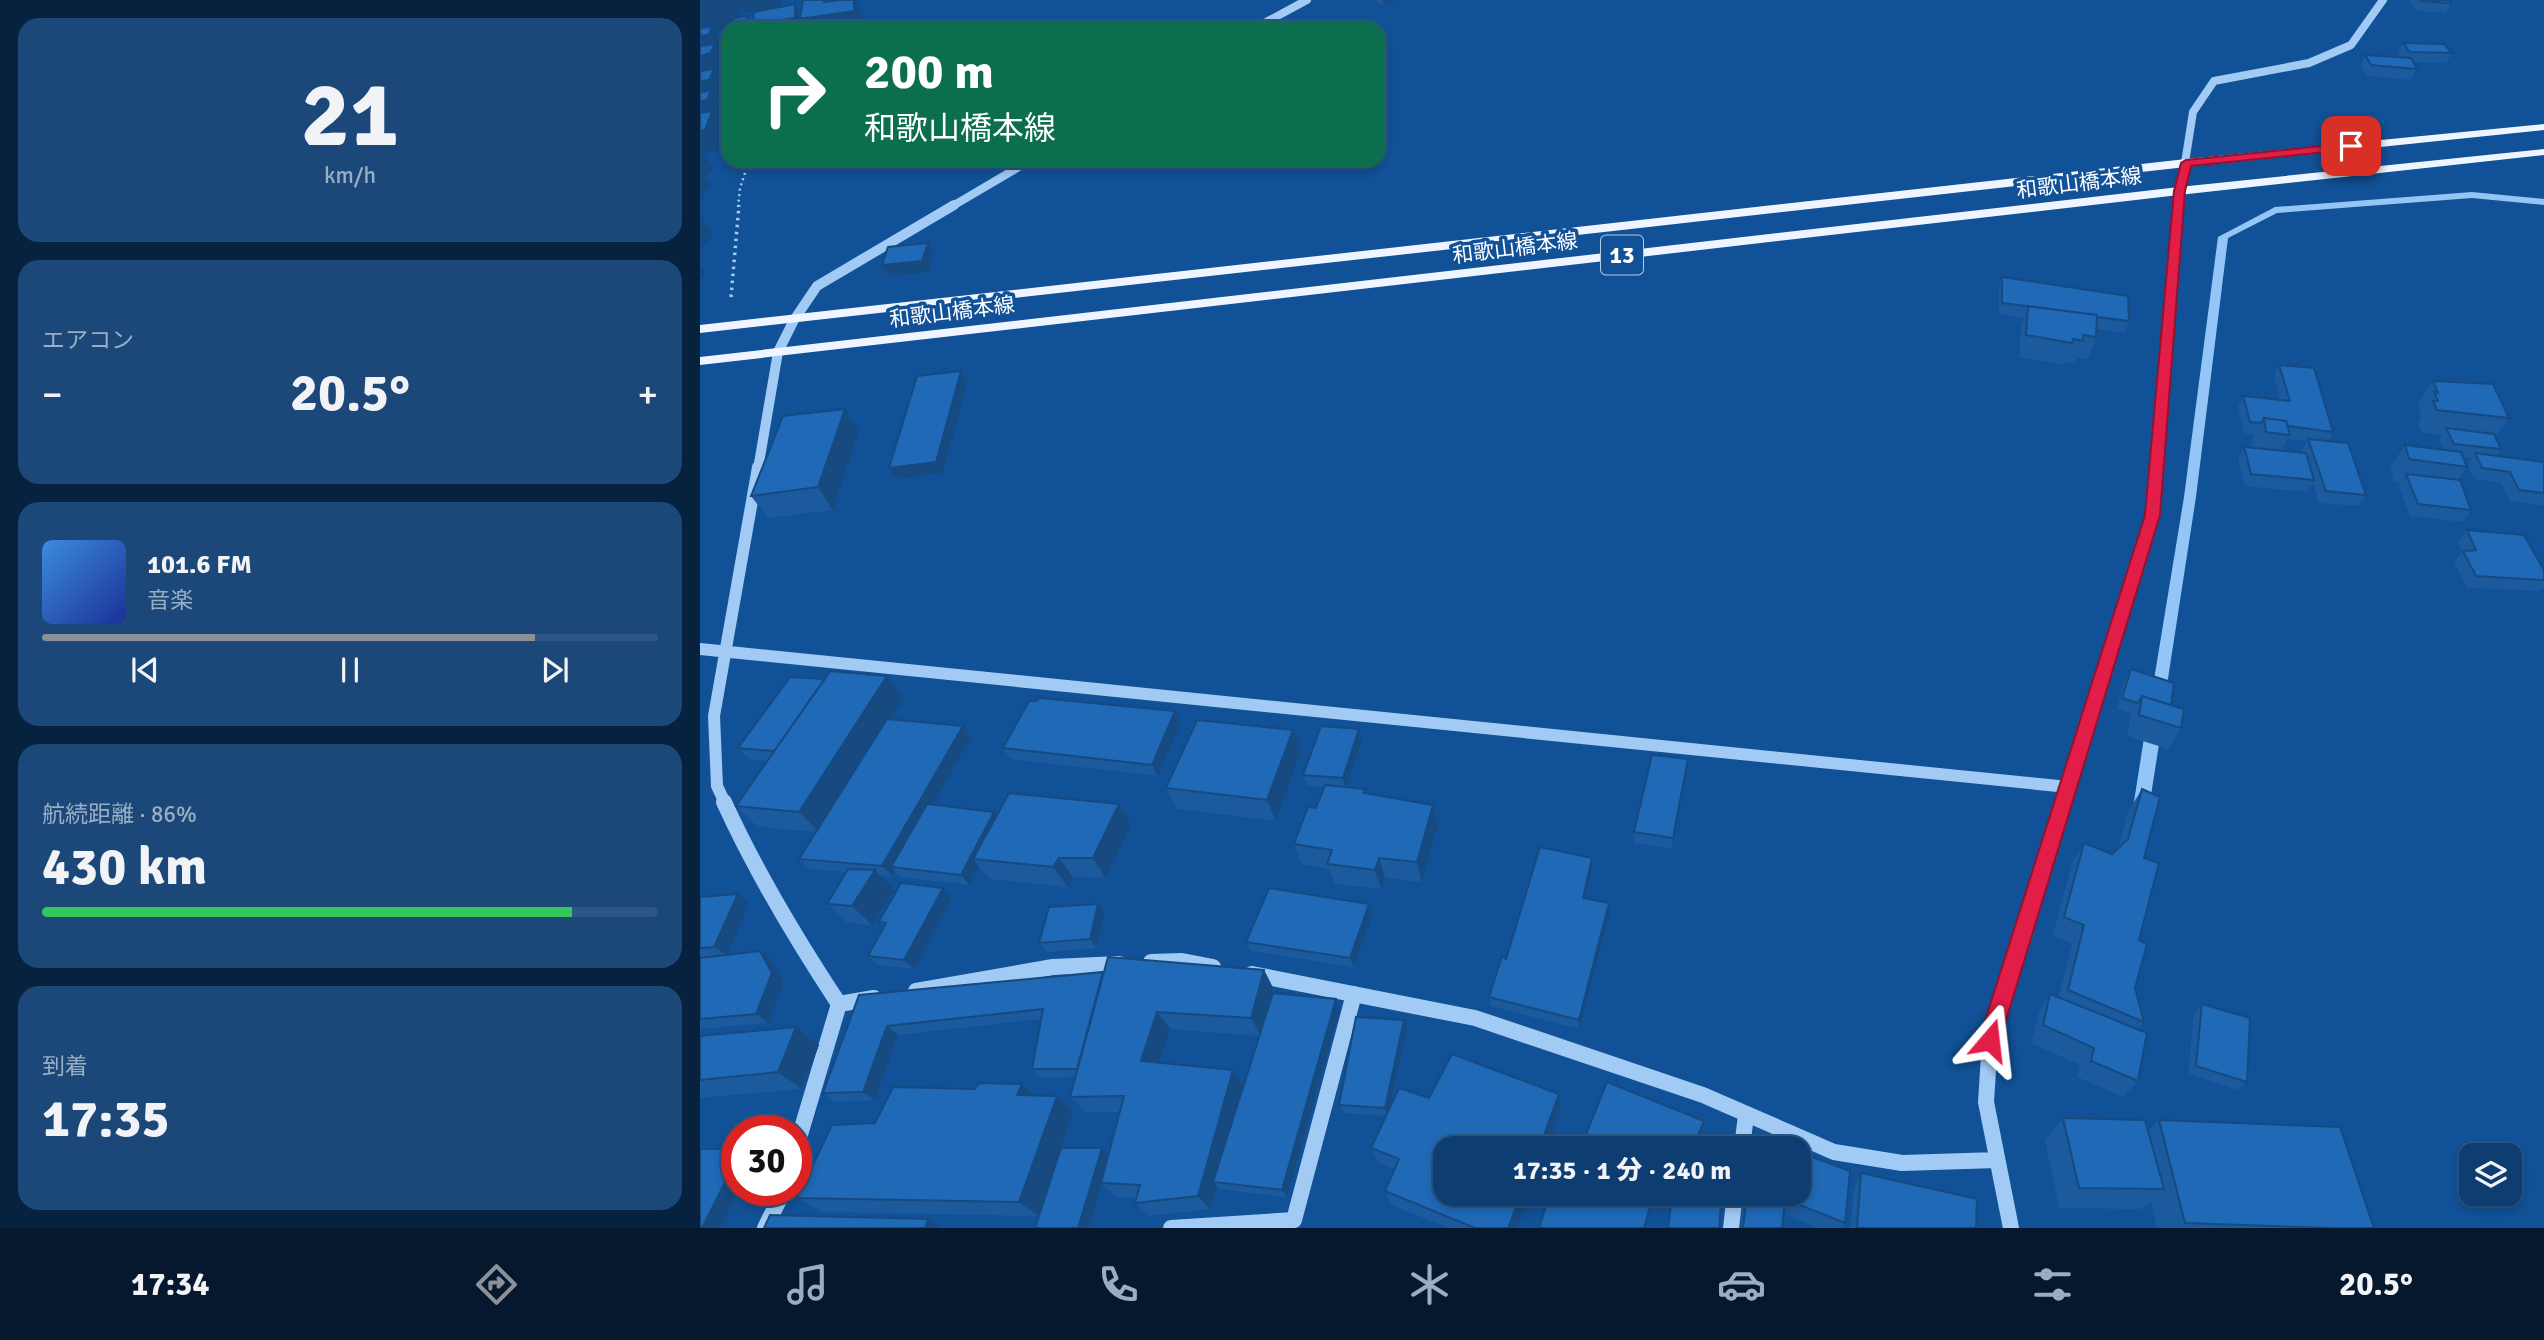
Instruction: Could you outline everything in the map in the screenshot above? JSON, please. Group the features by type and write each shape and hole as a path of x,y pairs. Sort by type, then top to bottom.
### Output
{"main road":[{"name":"和歌山橋本線","path":"700,329 2186,163 2544,127"},
{"name":"和歌山橋本線","path":"700,361 2179,191 2544,152"}],"street":[{"path":"1268,21 1307,0"},
{"path":"2011,1228 1986,1102 1990,1040 2153,515 2179,191 2193,112 2214,81 2309,63 2351,45 2383,0"},
{"path":"839,1004 802,948 743,843 717,786 714,716 778,352 794,320 817,286 1017,168"},
{"path":"700,649 2068,787"},
{"path":"839,1004 1053,967 1182,961 1475,1018 1703,1095 1834,1152 1902,1163 1997,1160"},
{"path":"1171,1228 1294,1220 1354,994"},
{"path":"806,1115 839,1004"},
{"path":"1743,1136 1746,1115"},
{"path":"765,1228 775,1206"},
{"path":"1731,1228 1734,1206"}],"path":[{"path":"747,168 740,188 731,304 749,323"}],"building":[{"path":"803,0 854,0 854,11 800,19"},
{"path":"2449,0 2451,3 2420,1"},
{"path":"795,4 795,18 753,21 754,12"},
{"path":"747,16 746,21 734,21 734,18"},
{"path":"712,27 708,35 700,36 700,28"},
{"path":"2403,43 2444,44 2452,53 2410,52"},
{"path":"715,44 710,53 700,56 700,46"},
{"path":"2365,55 2411,58 2417,69 2371,65"},
{"path":"714,69 709,80 700,81 700,71"},
{"path":"711,91 707,100 700,101 700,92"},
{"path":"712,111 705,130 700,131 700,113"},
{"path":"928,243 922,261 882,265 888,247"},
{"path":"2002,277 2128,296 2129,321 2002,303"},
{"path":"2028,306 2097,315 2096,337 2083,335 2083,341 2073,339 2072,343 2026,335"},
{"path":"2279,365 2314,368 2333,432 2288,426 2286,421 2264,418 2262,423 2250,422 2243,396 2290,401"},
{"path":"961,371 936,462 889,468 917,376"},
{"path":"2433,381 2493,384 2509,418 2437,410 2433,401 2438,401 2434,392 2438,393"},
{"path":"845,409 818,487 751,496 783,416"},
{"path":"2264,418 2286,421 2290,435 2266,432"},
{"path":"2446,428 2494,434 2501,449 2454,444"},
{"path":"2308,439 2348,443 2366,495 2326,491"},
{"path":"2405,445 2461,452 2467,467 2409,459"},
{"path":"2244,447 2306,453 2314,480 2251,474"},
{"path":"2475,453 2544,462 2544,493 2519,490 2510,472 2482,468"},
{"path":"2406,474 2460,480 2471,510 2418,504"},
{"path":"2467,530 2524,535 2544,570 2544,580 2476,576 2463,551 2476,550"},
{"path":"2131,669 2174,683 2171,705 2142,696 2138,703 2122,698"},
{"path":"830,671 887,676 799,812 736,806"},
{"path":"790,677 825,679 774,751 738,748"},
{"path":"2142,696 2184,709 2181,728 2139,715"},
{"path":"1039,698 1175,711 1152,765 1003,748 1029,701"},
{"path":"887,719 963,726 882,866 799,859"},
{"path":"1197,720 1293,730 1267,800 1166,788"},
{"path":"1321,726 1359,729 1343,778 1303,775"},
{"path":"1652,755 1688,759 1673,838 1634,832"},
{"path":"1325,785 1365,789 1364,793 1433,805 1417,862 1379,858 1375,870 1327,864 1332,850 1294,844 1308,807 1316,808"},
{"path":"2142,789 2160,797 2144,858 2159,863 2139,940 2147,944 2135,988 2144,1022 2068,990 2084,925 2064,917 2084,843 2112,854 2128,839"},
{"path":"1009,793 1119,804 1093,858 1059,858 1053,867 973,859"},
{"path":"927,804 994,812 961,875 891,867"},
{"path":"1540,847 1592,858 1583,898 1609,903 1579,1020 1489,997 1502,956 1506,959"},
{"path":"848,869 875,870 852,906 827,904"},
{"path":"901,883 943,888 904,960 868,956 886,923 879,921"},
{"path":"1269,888 1369,904 1350,958 1246,942"},
{"path":"738,894 714,947 700,948 700,897"},
{"path":"1098,904 1090,939 1039,943 1049,907"},
{"path":"760,951 772,973 756,1014 700,1019 700,958"},
{"path":"1108,957 1264,970 1251,1018 1157,1012 1141,1061 1233,1070 1198,1196 1135,1203 1140,1185 1101,1183 1124,1096 1070,1097"},
{"path":"1103,972 1077,1069 1032,1069 1043,1009 887,1026 863,1092 823,1093 859,995"},
{"path":"1273,993 1336,999 1282,1190 1213,1182"},
{"path":"2050,994 2147,1033 2138,1081 2091,1061 2094,1048 2043,1025"},
{"path":"2202,1004 2250,1018 2247,1082 2196,1066"},
{"path":"1356,1017 1404,1020 1385,1108 1339,1105"},
{"path":"796,1027 778,1072 700,1080 700,1036"},
{"path":"1452,1054 1559,1094 1543,1136 1433,1136 1433,1206 1516,1206 1508,1228 1475,1228 1385,1191 1399,1159 1371,1148 1399,1088 1429,1098"},
{"path":"1607,1082 1704,1121 1698,1136 1585,1136"},
{"path":"979,1083 1022,1084 1017,1095 1057,1096 1019,1202 812,1198 812,1167 832,1125 875,1123 893,1087 975,1089"},
{"path":"2063,1118 2145,1120 2164,1189 2079,1188"},
{"path":"2159,1120 2340,1127 2374,1228 2185,1223"},
{"path":"1061,1148 1102,1148 1078,1228 1035,1228"},
{"path":"700,1149 721,1149 721,1191 700,1228"},
{"path":"1811,1156 1850,1171 1845,1223 1802,1206 1811,1206"},
{"path":"1861,1173 1977,1199 1976,1228 1857,1228"},
{"path":"1546,1206 1650,1207 1644,1228 1539,1228"},
{"path":"1671,1206 1721,1206 1719,1228 1668,1228"},
{"path":"1746,1206 1784,1206 1782,1228 1743,1228"},
{"path":"770,1215 928,1219 925,1228 764,1228"}],"waterway":[{"path":"2158,698 2190,497 2223,237 2275,210 2472,195 2544,202"},
{"path":"2141,808 2154,725"}],"route":[{"path":"1990,1040 2153,515 2179,191 2186,163 2351,146"}]}
